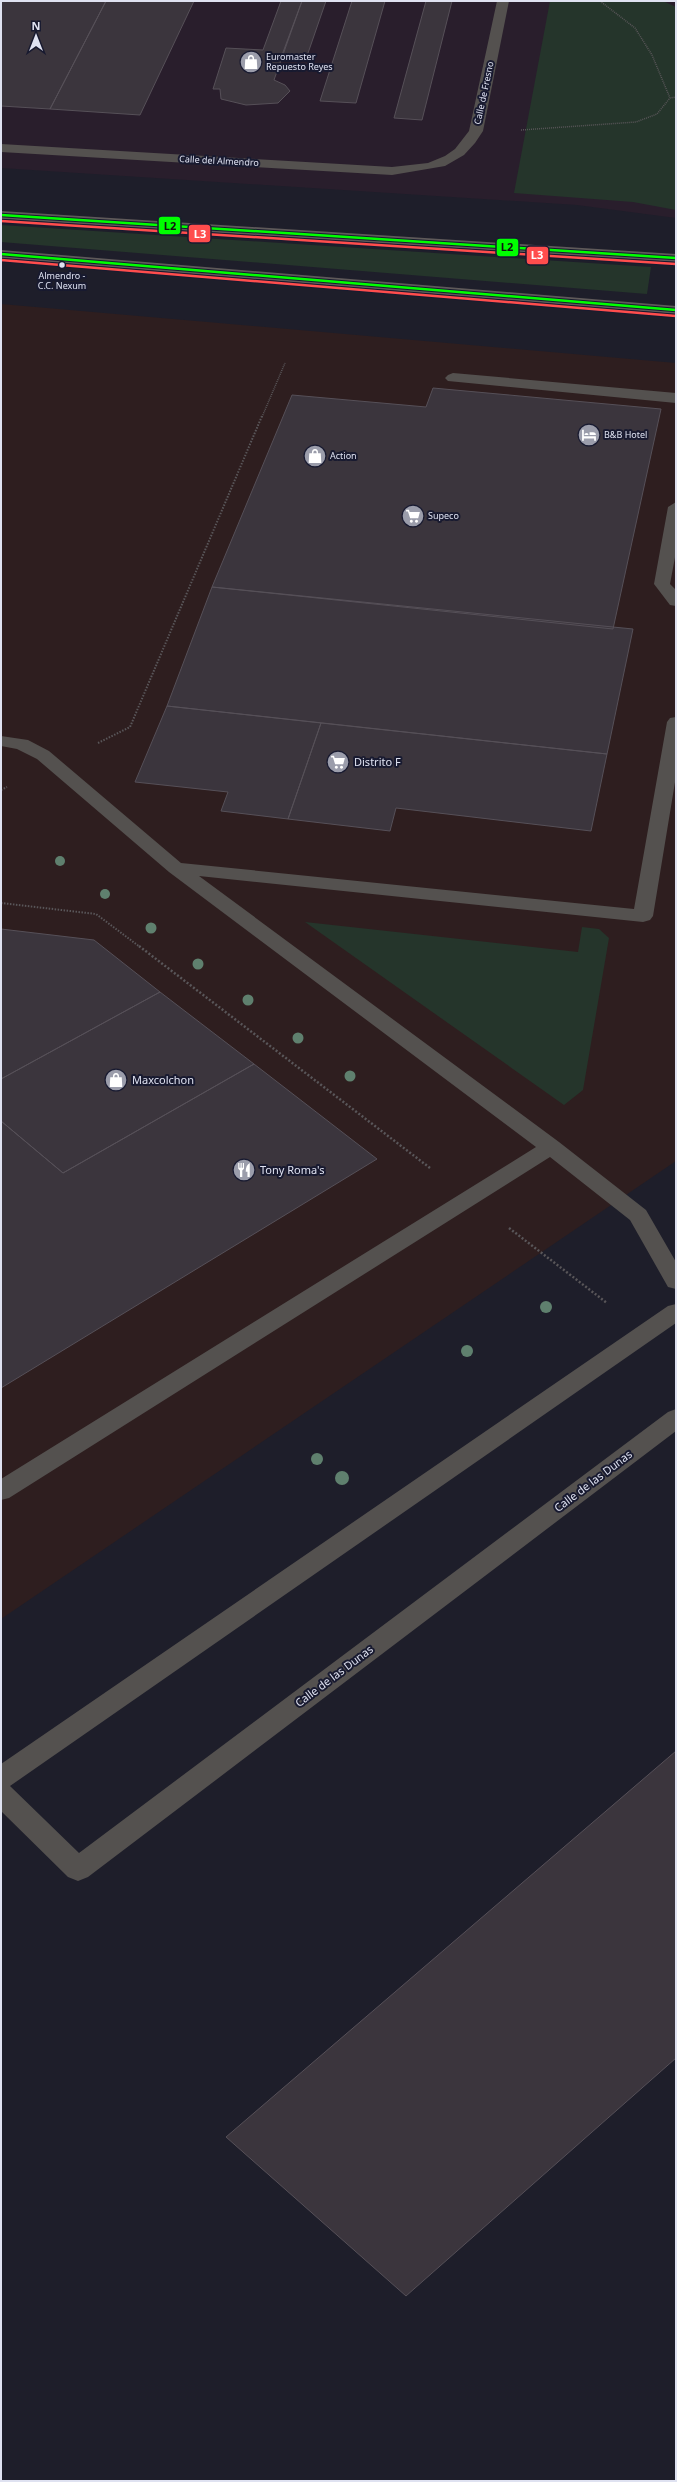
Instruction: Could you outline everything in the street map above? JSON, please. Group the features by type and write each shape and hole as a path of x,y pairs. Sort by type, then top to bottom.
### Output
{"main road":[{"path":"1,215 676,258"},
{"path":"1,254 676,310"}],"street":[{"name":"Calle de Fresno","path":"436,166 466,149 476,131 503,1"},
{"name":"Calle del Almendro","path":"1,148 392,171 436,166"},
{"path":"453,378 676,398"},
{"path":"676,507 662,584 676,601"},
{"path":"176,868 643,916 676,722"},
{"path":"1,741 22,744 43,755 52,765 176,868 551,1147 638,1216 676,1281"},
{"path":"1,1491 551,1147"},
{"path":"1,1778 648,1334 676,1312"},
{"name":"Calle de las Dunas","path":"1,1794 78,1869 676,1418"}],"path":[{"path":"600,1 635,28 652,55 670,98"},
{"path":"476,131 567,128 636,122 657,114 670,98 676,96"},
{"path":"1,790 130,727 285,363"},
{"path":"1,903 96,914 648,1334"}],"shaded area":[{"path":"1,1 676,1 676,218 577,205 1,168"},
{"name":"Distrito F","path":"1,304 676,363 676,1161 1,1619"}],"green space":[{"path":"550,1 663,1 676,7 676,210 633,202 514,193"},
{"path":"1,225 651,267 647,294 1,242"},
{"path":"305,922 578,952 582,927 599,929 609,938 583,1090 564,1105"}],"building":[{"path":"1,1 106,1 50,109 1,106"},
{"path":"106,1 194,1 140,115 50,109"},
{"path":"281,1 302,1 274,80 285,85 290,91 278,103 246,105 221,99 220,89 213,89 226,48 263,50"},
{"path":"302,1 326,1 307,56 282,55"},
{"path":"352,1 385,1 356,103 320,101"},
{"path":"426,1 452,1 422,120 394,118"},
{"path":"433,388 661,409 613,629 212,587 292,395 426,407"},
{"path":"212,587 633,629 607,754 167,706"},
{"path":"167,706 321,723 288,819 221,811 228,792 135,782"},
{"path":"321,723 607,754 591,831 396,808 390,831 288,819"},
{"path":"1,929 94,940 160,992 1,1079"},
{"path":"160,992 254,1064 63,1173 1,1121 1,1079"},
{"path":"254,1064 377,1159 1,1388 1,1121 63,1173"},
{"path":"676,1751 676,2058 406,2296 226,2137"}],"transit line":[{"name":"L2","path":"1,215 676,258"},
{"name":"L3","path":"1,221 676,264"},
{"name":"L2","path":"1,254 676,310"},
{"name":"L3","path":"1,260 676,316"}],"place":[{"name":"Euromaster Repuesto Reyes","path":"251,62"},
{"name":"Almendro - C.C. Nexum","path":"62,265"},
{"name":"B&B Hotel","path":"589,435"},
{"name":"Action","path":"315,456"},
{"name":"Supeco","path":"413,516"},
{"name":"Distrito F","path":"338,762"},
{"name":"Maxcolchon","path":"116,1080"},
{"name":"Tony Roma's","path":"244,1170"}]}
